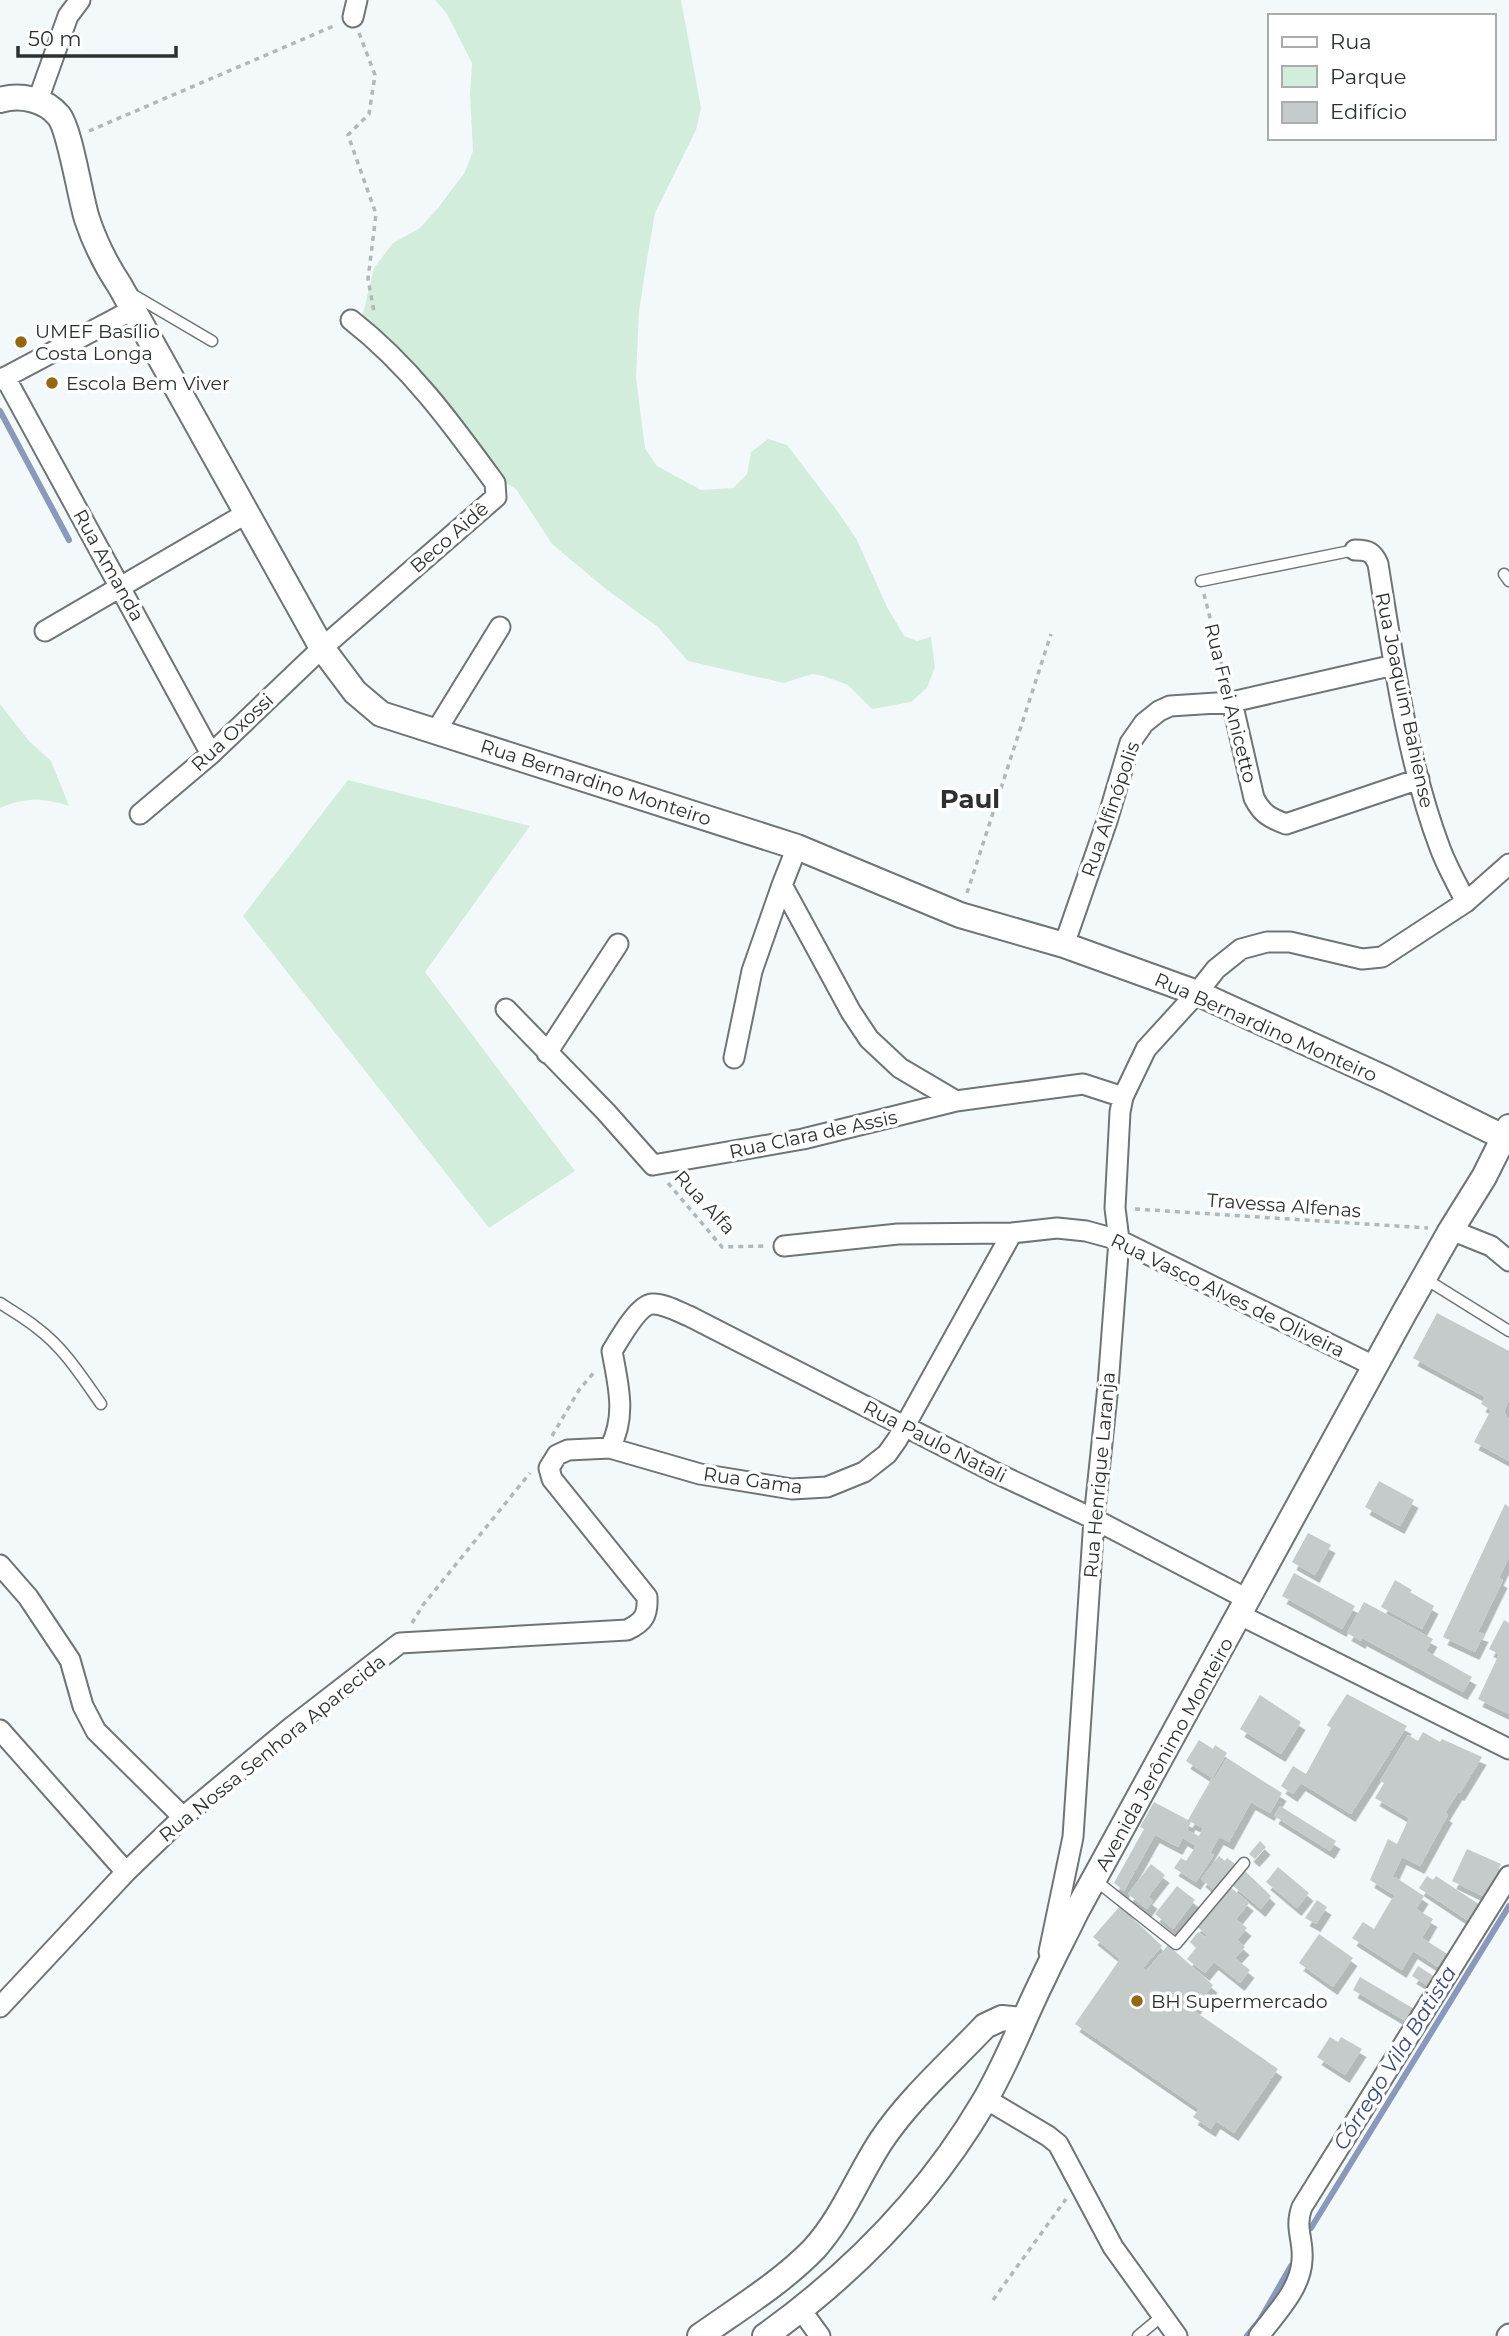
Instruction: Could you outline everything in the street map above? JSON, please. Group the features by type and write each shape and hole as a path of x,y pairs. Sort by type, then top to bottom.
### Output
{"street":[{"path":"0,100 9,97 38,100 68,16 80,0"},
{"name":"Rua Bernardino Monteiro","path":"38,100 60,116 88,220 105,263 322,648 355,692 380,714 797,846 960,915 1070,947 1197,993 1506,1132"},
{"path":"3,378 132,310"},
{"name":"Beco Aidê","path":"322,648 496,496 497,491 495,484 438,404 379,342 351,320"},
{"name":"Rua Amanda","path":"3,378 211,754"},
{"path":"45,631 247,513"},
{"name":"Rua Joaquim Bahiense","path":"1355,550 1367,550 1374,555 1378,564 1394,664 1419,779 1441,850 1466,902"},
{"path":"436,731 500,627"},
{"name":"Rua Oxossi","path":"140,814 211,754 322,648"},
{"name":"Rua Alfinópolis","path":"1070,947 1130,743 1144,723 1158,711 1170,706 1232,702 1394,664"},
{"name":"Rua Frei Anicetto","path":"1232,702 1254,798 1261,811 1269,818 1286,824 1419,779"},
{"name":"Rua Alfinópolis","path":"1070,947 1110,841"},
{"path":"734,1058 752,971 797,846"},
{"name":"Rua Henrique Laranja","path":"1043,1979 1073,1837 1094,1519 1119,1240 1115,1208 1123,1097 1146,1049 1216,968 1241,949 1267,942 1290,942 1362,959 1382,957 1466,902 1509,864"},
{"path":"782,885 851,1012 869,1039 900,1068 956,1101"},
{"path":"547,1053 618,944"},
{"path":"506,1009 606,1112 653,1165"},
{"name":"Rua Clara de Assis","path":"653,1165 803,1139 956,1101 1083,1084 1123,1097"},
{"name":"Avenida Jerônimo Monteiro","path":"765,2336 801,2310 854,2265 883,2236 953,2149 986,2099 1043,1979 1095,1880 1506,1132"},
{"name":"Rua Vasco Alves de Oliveira","path":"784,1246 898,1234 1012,1233 1057,1228 1086,1231 1119,1240 1376,1367"},
{"path":"1451,1230 1491,1246 1509,1261"},
{"name":"Rua Gama","path":"610,1448 700,1474 792,1489 827,1486 864,1472 887,1454 906,1426 1012,1233"},
{"name":"Rua Paulo Natali","path":"612,1351 645,1306 654,1303 689,1316 994,1472 1094,1519 1245,1608 1509,1749"},
{"path":"610,1448 618,1433 621,1402 612,1351"},
{"name":"Rua Nossa Senhora Aparecida","path":"0,2007 126,1872 183,1817 289,1729 400,1643 627,1630 641,1623 648,1611 647,1597 552,1479 550,1468 557,1455 568,1450 610,1448"},
{"path":"0,1565 28,1597 70,1660 83,1706 96,1731 183,1817"},
{"path":"0,1730 126,1872"},
{"path":"1259,2336 1301,2272 1303,2257 1298,2222 1302,2207 1509,1876"},
{"path":"700,2336 781,2277 814,2249 842,2211 894,2123 985,2026 1002,2018 1024,2020"},
{"path":"986,2099 1053,2140 1063,2152 1113,2247 1177,2336"},
{"path":"801,2310 820,2336"}],"lane":[{"path":"120,286 212,341"},
{"path":"1201,581 1355,550"},
{"path":"1424,1278 1509,1331"},
{"path":"0,1303 37,1327 55,1343 101,1404"},
{"path":"1095,1880 1176,1944 1244,1863"},
{"path":"1138,2336 1162,2316"}],"path":[{"path":"68,140 355,9 375,75 369,114 348,135 376,214 368,279 379,342"},
{"name":"Rua Frei Anicetto","path":"1201,581 1232,702"},
{"path":"960,915 1052,634"},
{"name":"Rua Alfa","path":"653,1165 722,1247 784,1246"},
{"name":"Travessa Alfenas","path":"1115,1208 1451,1230"},
{"path":"552,1437 579,1390 612,1351"},
{"name":"Rua Nossa Senhora Aparecida","path":"400,1643 423,1605 531,1471"},
{"path":"993,2300 1062,2205 1077,2179"}],"green space":[{"path":"435,0 681,0 701,108 696,130 655,213 646,265 639,312 636,378 645,448 657,466 701,490 733,488 747,474 751,452 768,439 787,445 856,538 887,607 904,636 917,641 931,637 935,667 927,688 911,702 872,709 848,685 823,676 812,674 784,683 688,661 658,627 607,590 552,544 516,489 495,477 364,340 360,326 374,268 393,243 420,228 438,208 465,172 473,151 470,94 472,63 447,14"},
{"path":"0,704 29,741 51,761 69,806 34,800 0,808"},
{"path":"348,780 530,826 425,972 575,1171 489,1228 243,916"}],"building":[{"path":"1437,1313 1509,1351 1509,1401 1504,1411 1509,1422 1509,1461 1474,1442 1491,1410 1481,1404 1485,1397 1413,1358"},
{"path":"1379,1481 1414,1500 1400,1526 1365,1507"},
{"path":"1505,1504 1509,1507 1509,1557 1499,1578 1503,1580 1478,1632 1484,1634 1475,1652 1443,1637"},
{"path":"1308,1533 1331,1545 1315,1575 1292,1562"},
{"path":"1294,1573 1355,1606 1342,1629 1282,1596"},
{"path":"1395,1580 1434,1606 1422,1629 1381,1607"},
{"path":"1364,1602 1433,1639 1426,1651 1472,1677 1463,1692 1362,1638 1361,1641 1347,1633"},
{"path":"1504,1620 1509,1623 1509,1714 1478,1699 1499,1654 1489,1649"},
{"path":"1347,1694 1407,1726 1351,1814 1301,1783 1293,1794 1281,1786 1293,1766 1306,1774 1331,1728 1327,1725"},
{"path":"1260,1695 1301,1722 1281,1754 1240,1729"},
{"path":"1423,1732 1440,1742 1442,1739 1482,1757 1445,1813 1448,1815 1420,1866 1402,1857 1391,1880 1395,1877 1424,1896 1416,1909 1433,1919 1422,1938 1449,1955 1441,1969 1413,1951 1402,1970 1352,1938 1363,1922 1374,1929 1394,1895 1370,1880 1388,1839 1397,1844 1409,1818 1375,1798 1384,1783 1380,1781 1408,1735 1418,1741"},
{"path":"1199,1740 1213,1749 1215,1745 1227,1753 1212,1778 1186,1761"},
{"path":"1227,1758 1282,1793 1270,1813 1251,1802 1229,1842 1219,1837 1210,1853 1214,1855 1196,1882 1174,1868 1181,1858 1186,1861 1196,1846 1183,1838 1178,1847 1155,1835 1124,1891 1114,1883 1144,1829 1140,1827 1154,1802 1188,1820","holes":["1191,1822 1203,1828 1199,1836 1187,1830"]},
{"path":"1280,1806 1336,1841 1330,1851 1274,1816"},
{"path":"1260,1841 1266,1847 1255,1859 1249,1854"},
{"path":"1467,1849 1501,1864 1485,1897 1452,1881"},
{"path":"1219,1856 1235,1864 1214,1890 1201,1879"},
{"path":"1151,1864 1165,1875 1148,1897 1153,1901 1147,1909 1128,1894"},
{"path":"1278,1867 1309,1893 1297,1908 1266,1882"},
{"path":"1244,1870 1271,1896 1261,1909 1232,1885"},
{"path":"1427,1876 1433,1880 1436,1876 1480,1905 1470,1922 1419,1888"},
{"path":"1177,1886 1195,1900 1173,1929 1155,1914"},
{"path":"1229,1886 1249,1903 1236,1919 1247,1928 1237,1940 1245,1947 1235,1958 1250,1970 1240,1983 1214,1962 1205,1973 1187,1959 1196,1948 1190,1942 1198,1932 1205,1937 1207,1935 1195,1925"},
{"path":"1317,1900 1327,1907 1316,1924 1305,1918"},
{"path":"1120,1906 1162,1946 1143,1968 1146,1971 1168,1945 1213,1985 1193,2010 1278,2069 1234,2133 1216,2121 1211,2129 1193,2117 1199,2109 1075,2024 1120,1959 1093,1937"},
{"path":"1319,1934 1353,1958 1333,1987 1299,1963"},
{"path":"1418,1966 1435,1977 1428,1986 1412,1976"},
{"path":"1360,1977 1416,2010 1409,2023 1353,1990"},
{"path":"1330,2037 1338,2042 1341,2037 1362,2049 1345,2075 1317,2057"}],"waterway":[{"path":"0,411 69,540"},
{"name":"Córrego Vila Batista","path":"1311,2228 1509,1906"},
{"name":"Córrego Vila Batista","path":"1247,2336 1260,2320 1291,2266"}],"place":[{"name":"UMEF Basílio Costa Longa","path":"21,342"},
{"name":"Escola Bem Viver","path":"52,383"},
{"name":"BH Supermercado","path":"1137,2001"}],"district":[{"name":"Paul","path":"970,799"}]}
